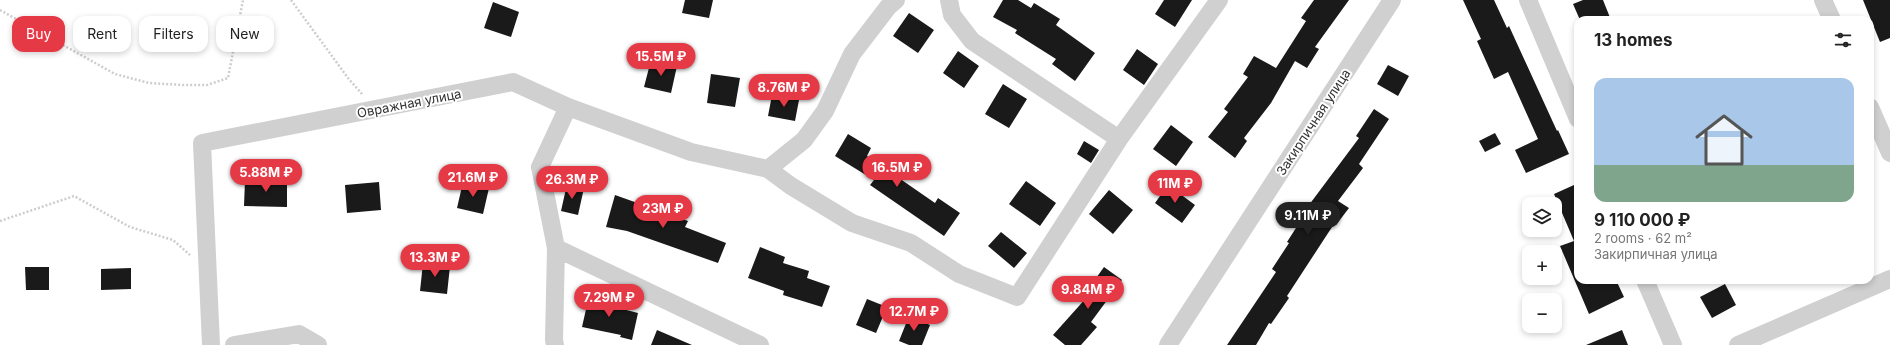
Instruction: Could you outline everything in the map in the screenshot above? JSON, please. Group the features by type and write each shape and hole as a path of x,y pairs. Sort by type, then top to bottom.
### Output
{"street":[{"path":"896,0 888,7 852,54 825,111 804,140 768,169 791,186 852,223 911,243 959,274 1017,297 1119,139 1219,0"},
{"path":"950,0 952,15 972,41 1119,139"},
{"name":"Закирпичная улица","path":"1168,345 1392,0"},
{"path":"1528,0 1574,110"},
{"path":"1823,0 1830,16"},
{"name":"Овражная улица","path":"211,345 202,143 513,82 568,107 691,152 768,169"},
{"path":"555,345 556,248 540,167 568,107"},
{"path":"1874,116 1890,152"},
{"path":"556,248 760,345"},
{"path":"1738,345 1890,279"},
{"path":"1647,284 1672,345"},
{"path":"234,345 299,334 318,345"}],"path":[{"path":"0,10 114,74 149,83 207,85 228,78 243,0"},
{"path":"291,0 348,78 376,109"},
{"path":"0,221 74,196 130,227 173,240 208,269"}],"building":[{"path":"685,0 713,0 709,18 682,13"},
{"path":"1003,0 1018,0 1031,8 1034,3 1060,19 1056,25 1095,53 1075,81 1052,64 1056,59 1015,33 1017,30 993,17"},
{"path":"1164,0 1192,0 1175,27 1155,14"},
{"path":"1314,0 1349,0 1315,47 1319,49 1307,68 1295,61 1271,103 1244,138 1247,141 1235,158 1208,137 1228,112 1224,109 1248,77 1243,74 1254,56 1276,68 1306,21 1301,18"},
{"path":"1463,0 1494,0 1507,28 1509,26 1569,154 1526,173 1515,150 1538,139 1508,72 1494,79 1477,41 1481,39"},
{"path":"1583,0 1603,0 1609,16 1578,16 1573,4"},
{"path":"1863,0 1890,0 1890,38 1880,42 1874,27 1874,16 1869,16"},
{"path":"493,2 519,12 511,37 484,28"},
{"path":"909,13 934,30 918,53 893,36"},
{"path":"1137,49 1158,64 1144,85 1123,70"},
{"path":"958,51 979,66 964,88 943,73"},
{"path":"651,60 677,66 671,93 644,87"},
{"path":"1388,65 1409,76 1398,96 1377,84"},
{"path":"711,74 740,78 735,107 707,103"},
{"path":"1003,84 1027,99 1009,128 985,114"},
{"path":"772,95 799,100 795,121 768,116"},
{"path":"1374,109 1389,119 1359,164 1363,168 1338,201 1349,208 1336,225 1334,224 1287,296 1289,298 1271,324 1269,323 1256,345 1227,345 1276,272 1272,269 1289,243 1287,242 1310,206 1309,205 1359,138 1356,136"},
{"path":"1171,125 1193,142 1176,166 1153,149"},
{"path":"1495,133 1501,144 1485,152 1479,141"},
{"path":"848,134 871,148 867,156 935,203 938,198 960,213 944,236 870,185 874,180 835,156"},
{"path":"1084,141 1099,150 1091,163 1077,154"},
{"path":"245,180 287,180 287,207 244,206"},
{"path":"1026,181 1056,203 1040,226 1009,204"},
{"path":"379,182 381,210 347,213 345,185"},
{"path":"463,182 489,188 483,214 457,208"},
{"path":"567,184 584,188 578,215 561,211"},
{"path":"1168,185 1195,205 1182,223 1155,203"},
{"path":"1574,185 1574,241 1562,213 1562,197 1555,197 1554,194"},
{"path":"1109,190 1133,210 1113,234 1089,214"},
{"path":"615,195 688,221 685,227 726,243 718,263 627,231 606,227"},
{"path":"1001,232 1027,253 1014,268 988,246"},
{"path":"1574,241 1574,279 1562,251 1562,245"},
{"path":"760,247 785,257 783,263 809,271 807,278 830,286 822,307 783,295 784,291 748,278"},
{"path":"423,263 450,266 447,294 420,291"},
{"path":"25,267 49,267 49,290 26,290"},
{"path":"1104,267 1122,280 1091,322 1097,327 1081,345 1065,345 1053,335 1087,297 1084,295"},
{"path":"131,268 131,289 101,290 101,269"},
{"path":"1576,284 1618,284 1624,297 1589,314"},
{"path":"1725,284 1736,305 1712,318 1700,297"},
{"path":"589,296 608,300 607,305 638,313 632,340 620,337 621,335 582,327"},
{"path":"867,299 887,307 876,333 856,325"},
{"path":"909,316 930,325 922,345 909,345 899,341"},
{"path":"657,330 692,345 651,345"},
{"path":"1622,330 1628,345 1586,345"}]}
